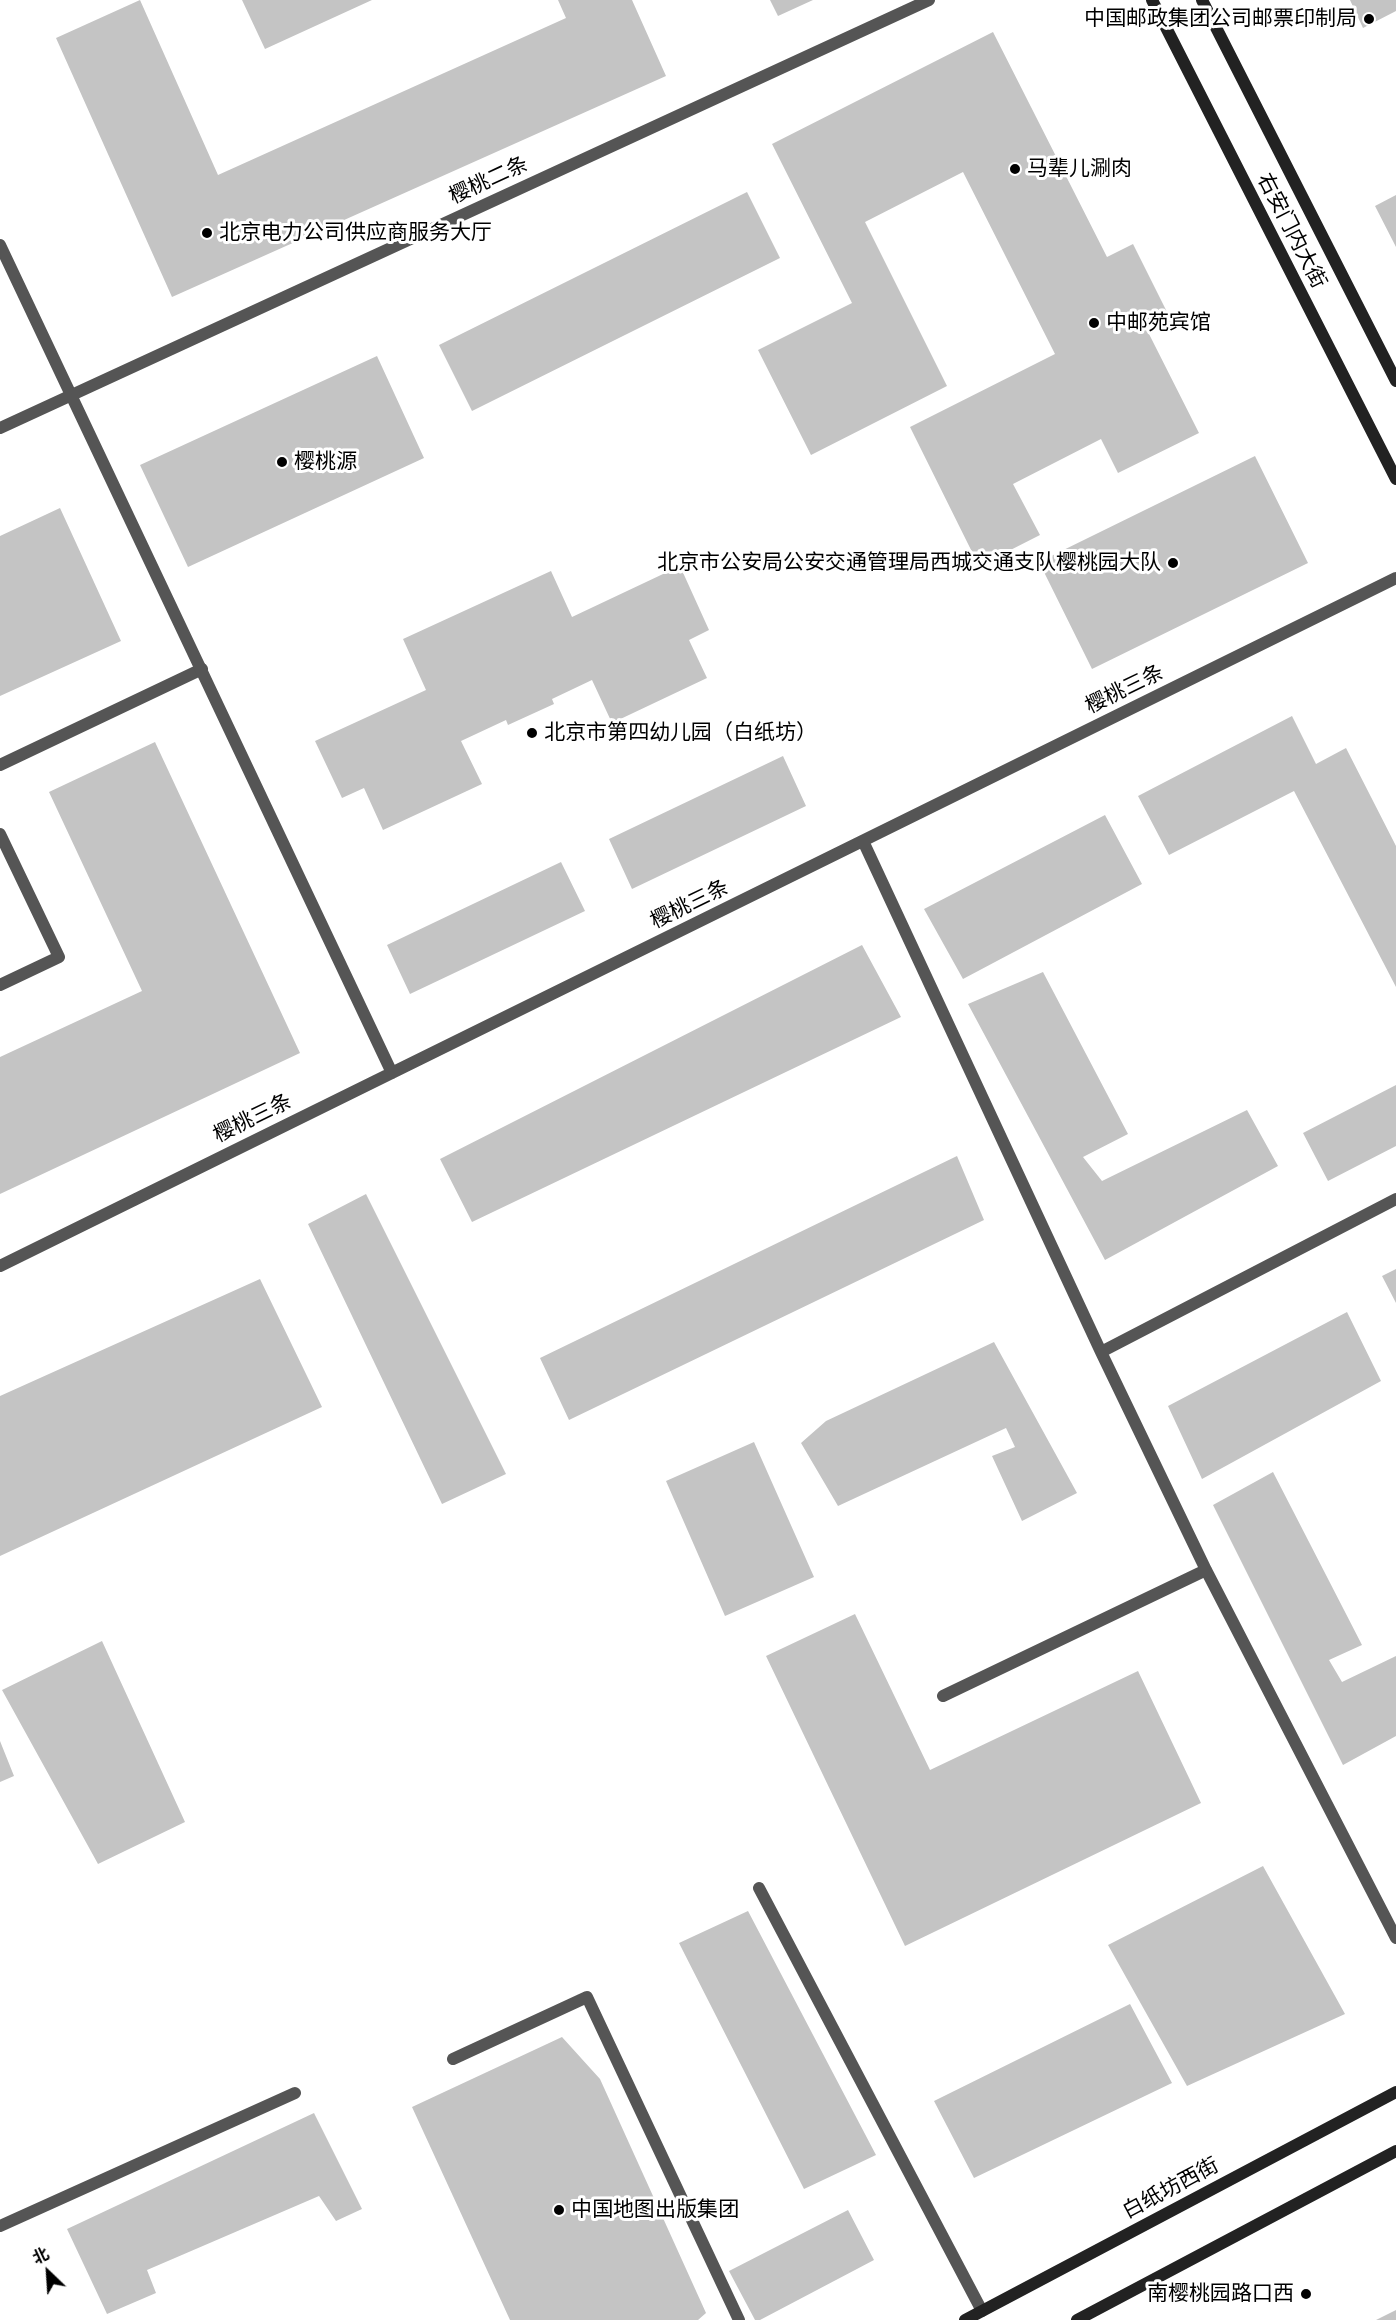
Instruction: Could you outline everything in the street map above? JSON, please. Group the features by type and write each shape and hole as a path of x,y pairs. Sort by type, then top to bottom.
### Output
{"main road":[{"name":"右安门内大街","path":"1152,0 1396,479"},
{"name":"右安门内大街","path":"1202,0 1396,381"},
{"name":"白纸坊西街","path":"965,2320 1396,2092"},
{"path":"1077,2320 1396,2151"}],"street":[{"name":"樱桃二条","path":"0,428 929,0"},
{"path":"0,244 392,1073"},
{"name":"樱桃三条","path":"0,1266 1396,578"},
{"path":"0,765 202,669"},
{"path":"0,834 59,957 0,985"},
{"path":"863,841 1101,1352 1206,1570 1396,1938"},
{"path":"1101,1352 1396,1199"},
{"path":"943,1696 1206,1570"},
{"path":"759,1888 982,2311"},
{"path":"453,2059 587,1997 739,2320"},
{"path":"0,2226 296,2093"}],"building":[{"path":"140,0 218,175 566,18 558,0 632,0 666,76 172,297 56,38"},
{"path":"242,0 372,0 265,49"},
{"path":"770,0 813,0 778,16"},
{"name":"中国邮政集团公司邮票印制局","path":"1350,0 1396,0 1396,11 1363,28"},
{"path":"993,32 1107,257 1133,244 1172,322 1149,334 1199,433 1118,473 1101,439 1013,484 1040,535 979,566 910,427 1055,354 963,172 865,222 947,386 811,455 758,350 852,303 772,144"},
{"path":"747,192 780,258 472,411 439,345"},
{"path":"1396,195 1396,247 1375,206"},
{"name":"樱桃源","path":"377,356 424,458 188,567 140,465"},
{"name":"北京市公安局公安交通管理局西城交通支队樱桃园大队","path":"1255,456 1308,563 1092,669 1039,562"},
{"path":"60,508 121,641 0,696 0,536"},
{"path":"680,566 709,630 689,640 707,678 612,723 592,680 552,699 554,704 508,725 506,720 461,741 482,784 383,830 364,788 342,798 315,741 426,690 403,639 551,571 572,617"},
{"path":"1292,716 1316,764 1346,748 1396,846 1396,987 1294,791 1169,855 1138,796"},
{"path":"155,742 300,1053 0,1194 0,1057 142,991 49,792"},
{"path":"783,756 806,806 632,889 609,839"},
{"path":"1105,815 1142,884 963,979 924,909"},
{"path":"561,862 585,911 410,994 387,945"},
{"path":"862,945 901,1017 472,1222 440,1159"},
{"path":"1043,972 1128,1134 1083,1157 1102,1181 1247,1110 1278,1166 1105,1260 968,1004"},
{"path":"1396,1085 1396,1146 1328,1181 1303,1133"},
{"path":"957,1156 984,1220 569,1420 540,1358"},
{"path":"366,1194 506,1474 442,1504 308,1224"},
{"path":"1396,1269 1396,1303 1382,1276"},
{"path":"260,1279 322,1407 0,1556 0,1396"},
{"path":"1347,1312 1381,1381 1202,1479 1168,1406"},
{"path":"994,1342 1077,1493 1022,1521 992,1456 1015,1447 1006,1428 838,1506 801,1443 826,1421"},
{"path":"754,1442 814,1577 725,1616 666,1481"},
{"path":"1273,1472 1362,1645 1329,1660 1342,1682 1396,1656 1396,1736 1343,1765 1213,1505"},
{"path":"855,1614 930,1770 1138,1671 1201,1803 905,1946 766,1656"},
{"path":"102,1641 185,1822 98,1864 2,1690"},
{"path":"0,1741 14,1776 0,1782"},
{"path":"1263,1866 1345,2014 1187,2086 1108,1945"},
{"path":"748,1911 876,2155 804,2189 679,1943"},
{"path":"1130,2004 1172,2083 974,2178 934,2101"},
{"name":"中国地图出版集团","path":"562,2037 600,2079 706,2313 698,2320 510,2320 412,2107"},
{"path":"314,2113 362,2209 336,2221 319,2196 147,2270 156,2293 107,2314 67,2229"},
{"path":"848,2210 874,2260 760,2320 755,2320 729,2271"},
{"path":"1396,2310 1396,2320 1376,2320"}],"place":[{"name":"中国邮政集团公司邮票印制局","path":"1369,19"},
{"name":"马辈儿涮肉","path":"1015,169"},
{"name":"北京电力公司供应商服务大厅","path":"207,233"},
{"name":"中邮苑宾馆","path":"1094,323"},
{"name":"樱桃源","path":"282,462"},
{"name":"北京市公安局公安交通管理局西城交通支队樱桃园大队","path":"1173,563"},
{"name":"北京市第四幼儿园（白纸坊）","path":"532,733"},
{"name":"中国地图出版集团","path":"559,2210"},
{"name":"南樱桃园路口西","path":"1306,2294"}]}
